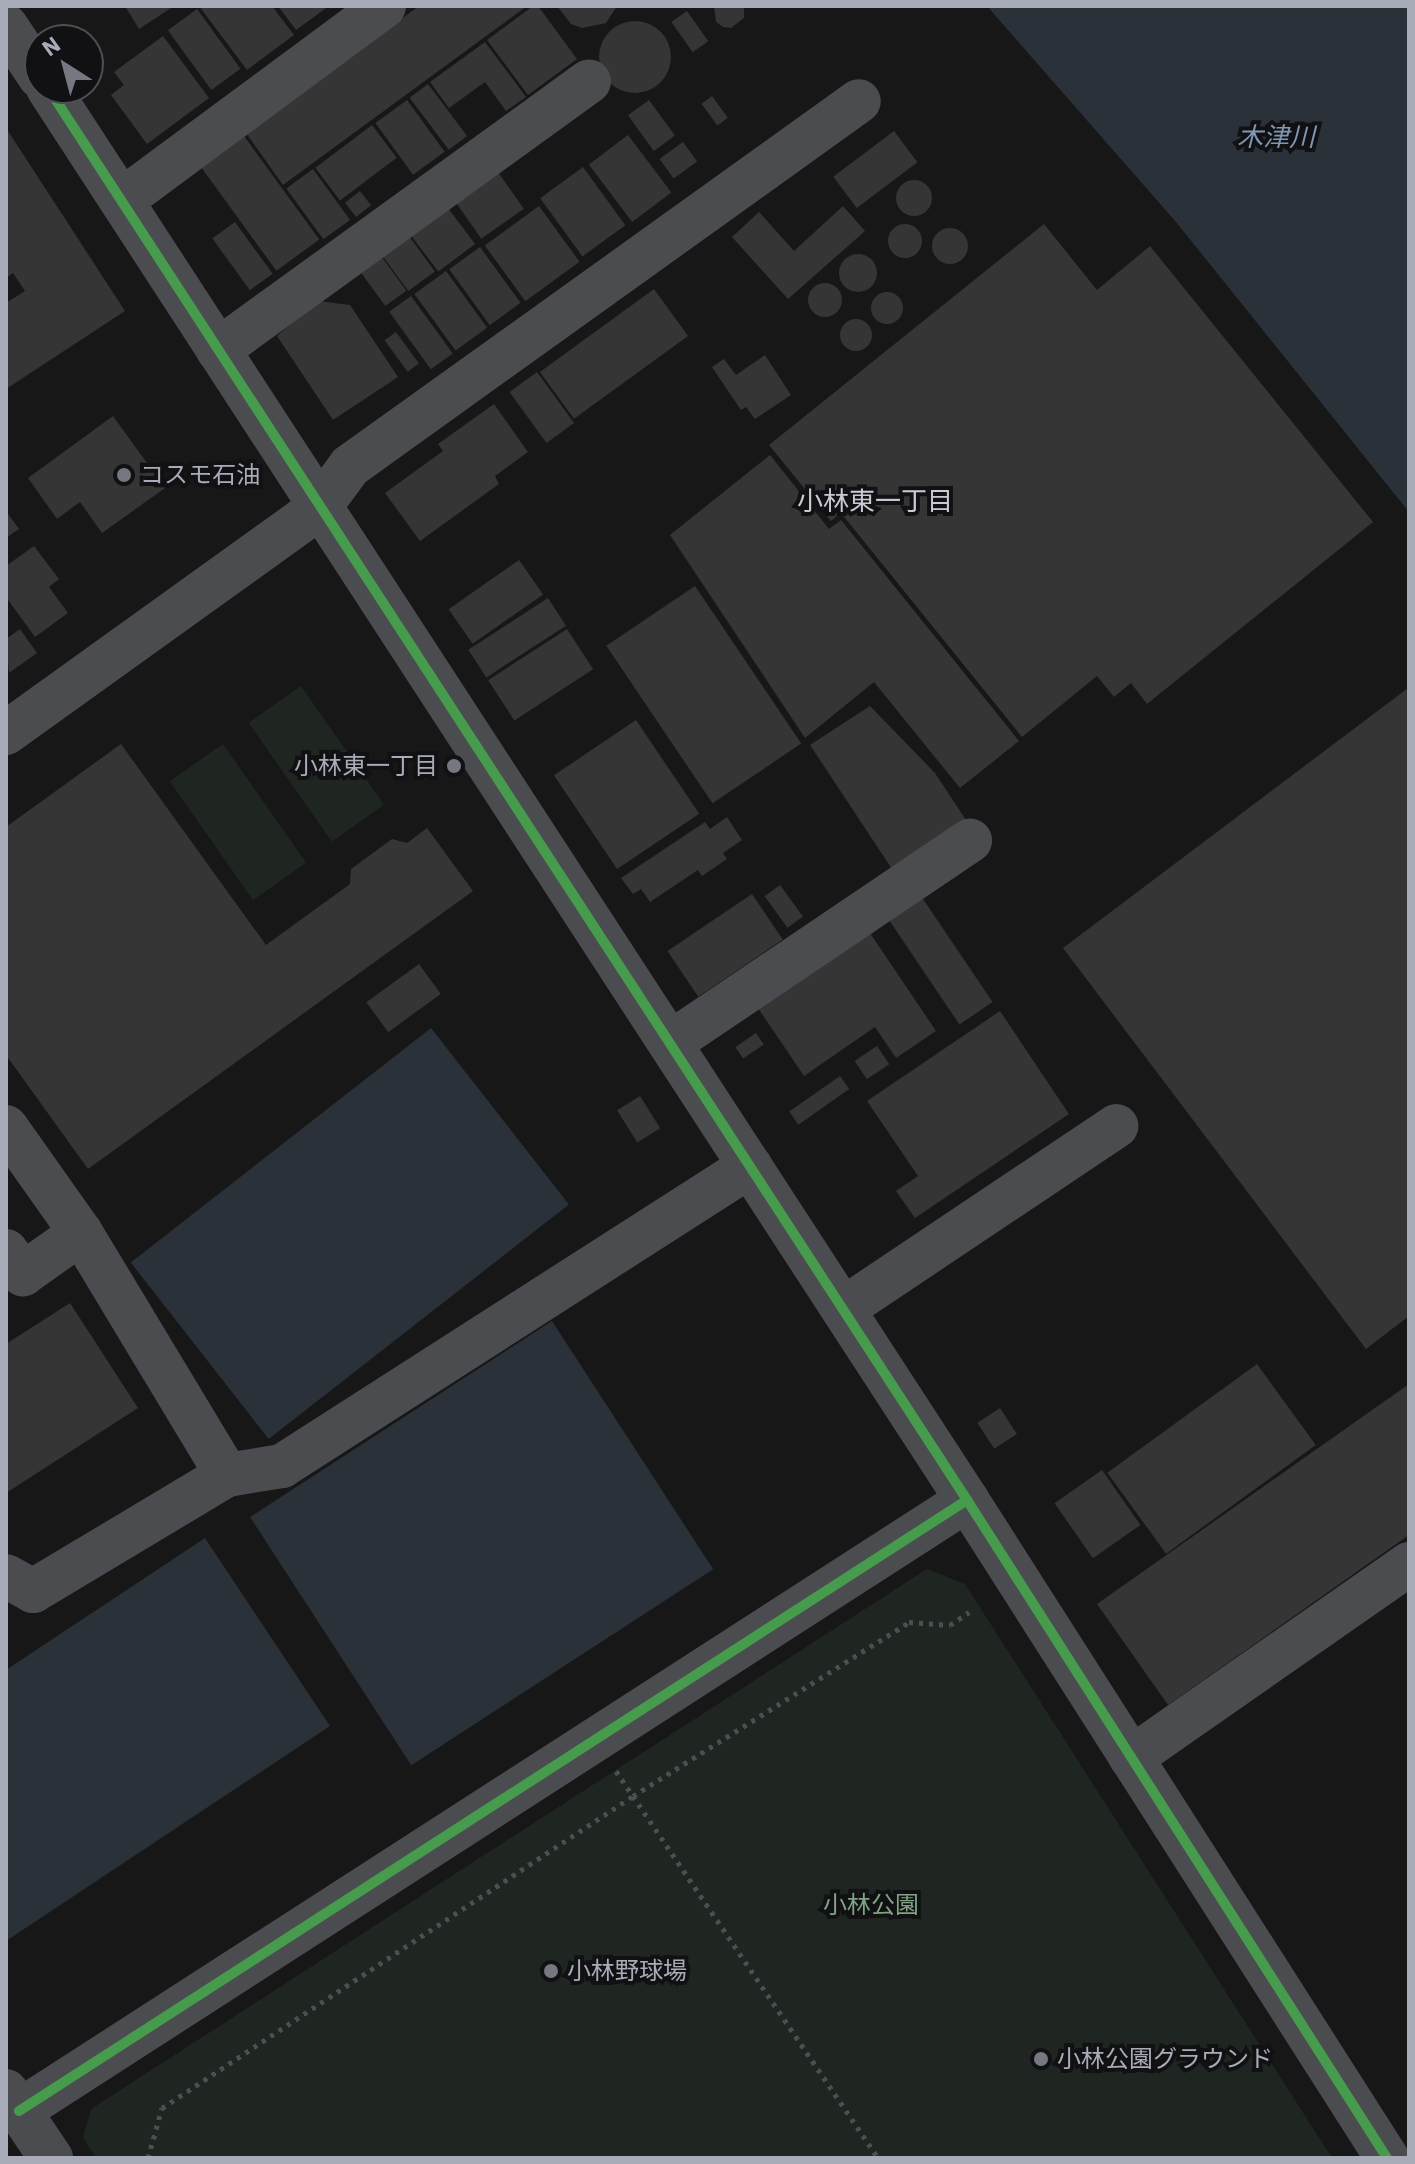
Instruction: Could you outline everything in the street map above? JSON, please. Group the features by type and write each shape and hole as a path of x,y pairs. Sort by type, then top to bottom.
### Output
{"street":[{"path":"122,200 384,6"},
{"path":"7,29 24,54"},
{"path":"218,350 589,81"},
{"path":"6,733 319,508 350,466 859,101"},
{"path":"59,104 967,1500 1387,2158"},
{"path":"670,1043 970,841"},
{"path":"843,1309 1116,1126"},
{"path":"6,1127 81,1233 227,1475"},
{"path":"6,1576 33,1591 227,1475 282,1466 750,1166"},
{"path":"6,1251 23,1274 81,1233"},
{"path":"51,2158 13,2101 598,1738 967,1500"},
{"path":"1131,1758 1409,1564"}],"path":[{"path":"148,2158 162,2108 633,1796 909,1622 950,1625 969,1612"},
{"path":"598,1738 633,1796 878,2158"}],"green space":[{"path":"301,686 384,805 332,841 249,723"},
{"path":"223,744 306,863 253,900 170,781"},
{"name":"小林公園","path":"927,1569 965,1584 1332,2158 96,2158 83,2138 91,2109"}],"water":[{"name":"木津川","path":"987,6 1409,6 1409,512 1176,222"},
{"path":"431,1028 569,1205 269,1439 131,1263"},
{"path":"552,1321 713,1569 411,1765 250,1517"},
{"path":"205,1538 330,1726 6,1941 6,1670"}],"building":[{"path":"125,6 174,6 139,29"},
{"path":"199,6 272,6 294,35 247,70"},
{"path":"278,6 329,6 296,30"},
{"path":"419,6 527,6 283,185 246,133"},
{"path":"533,6 538,6 577,59 528,95 487,40"},
{"path":"557,6 617,6 606,23 582,28 571,24"},
{"path":"714,6 744,6 744,18 731,28 723,27 716,22"},
{"path":"197,9 240,69 211,90 168,30"},
{"path":"687,11 708,41 693,52 671,22"},
{"path":"635,21 655,27 665,37 671,57 665,77 655,87 635,93 615,87 605,77 599,57 605,37 615,27"},
{"path":"163,36 209,98 147,144 111,95 124,85 114,72"},
{"path":"485,42 526,97 506,111 485,82 449,108 430,82"},
{"path":"428,84 467,136 449,150 410,98"},
{"path":"712,96 728,118 717,125 701,104"},
{"path":"407,100 445,152 413,175 375,123"},
{"path":"649,100 675,136 654,151 628,115"},
{"path":"372,125 397,158 340,200 315,168"},
{"path":"6,128 125,311 6,389 6,303 25,291 13,273 6,278"},
{"path":"894,131 917,162 857,208 833,177"},
{"path":"628,135 671,193 632,222 589,164"},
{"path":"244,136 319,240 276,271 201,167"},
{"path":"683,142 697,161 674,178 660,159"},
{"path":"583,167 625,225 582,256 540,198"},
{"path":"313,169 350,220 323,239 286,188"},
{"path":"498,172 524,209 481,239 455,202"},
{"path":"914,180 927,185 932,198 927,211 914,216 901,211 896,198 901,185"},
{"path":"360,191 371,205 356,217 345,203"},
{"path":"539,206 580,262 525,301 485,245"},
{"path":"843,206 865,231 788,299 732,237 759,212 794,251"},
{"path":"448,208 475,244 438,272 411,236"},
{"path":"235,222 273,274 250,290 212,238"},
{"path":"905,224 917,229 922,241 917,253 905,258 893,253 888,241 893,229"},
{"path":"1044,224 1097,290 1150,246 1373,522 1147,704 1131,683 1114,697 1097,676 1022,737 841,513 831,521 769,445"},
{"path":"950,228 963,233 968,246 963,259 950,264 937,259 932,246 937,233"},
{"path":"409,236 435,272 408,291 382,255"},
{"path":"480,247 521,303 490,325 449,269"},
{"path":"858,254 871,260 877,273 871,286 858,292 845,286 839,273 845,260"},
{"path":"381,256 406,291 385,306 360,271"},
{"path":"446,271 487,328 456,351 414,294"},
{"path":"825,283 837,288 842,300 837,312 825,317 813,312 808,300 813,288"},
{"path":"654,289 688,336 574,419 540,372"},
{"path":"887,292 898,297 903,308 898,319 887,324 876,319 871,308 876,297"},
{"path":"411,296 453,353 431,369 389,312"},
{"path":"318,301 350,305 398,377 333,420 277,336"},
{"path":"856,319 867,324 872,335 867,346 856,351 845,346 840,335 845,324"},
{"path":"396,332 419,364 408,372 385,340"},
{"path":"765,355 791,395 755,419 746,407 741,410 712,367 724,359 736,375"},
{"path":"537,372 574,423 547,443 509,392"},
{"path":"494,404 528,452 495,476 499,484 420,541 385,493 443,451 438,444"},
{"path":"113,416 165,488 102,533 80,502 57,519 28,478"},
{"path":"770,455 829,529 841,520 1019,741 960,788 874,682 805,738 670,535"},
{"path":"6,511 19,529 6,538"},
{"path":"34,546 59,579 49,587 68,613 35,637 6,597 6,566"},
{"path":"519,560 543,594 473,644 449,609"},
{"path":"695,586 801,744 713,803 606,646"},
{"path":"548,598 566,626 486,677 468,650"},
{"path":"20,629 37,653 9,673 6,639"},
{"path":"567,629 593,669 514,720 488,680"},
{"path":"1408,688 1409,1316 1366,1349 1063,948"},
{"path":"870,706 935,773 968,823 894,872 810,745"},
{"path":"636,720 699,814 617,869 554,775"},
{"path":"121,744 266,945 350,884 351,869 392,839 407,843 427,828 473,891 88,1169 6,1055 6,827"},
{"path":"727,817 742,840 723,853 727,859 702,876 698,870 650,902 641,889 633,894 621,878 705,822 710,829"},
{"path":"780,885 803,917 788,928 765,896"},
{"path":"752,894 783,940 698,997 667,951"},
{"path":"921,896 993,1002 959,1024 888,918"},
{"path":"870,933 936,1031 896,1058 875,1027 804,1076 758,1008"},
{"path":"419,964 441,994 388,1032 366,1002"},
{"path":"1000,1011 1069,1114 915,1218 896,1191 918,1176 867,1101"},
{"path":"756,1033 764,1045 743,1059 735,1047"},
{"path":"877,1046 889,1064 867,1079 855,1061"},
{"path":"840,1076 849,1089 798,1125 789,1112"},
{"path":"640,1096 660,1128 637,1143 617,1110"},
{"path":"70,1303 138,1408 6,1493 6,1344"},
{"path":"1257,1364 1316,1445 1166,1554 1107,1473"},
{"path":"1409,1384 1409,1535 1168,1705 1097,1604"},
{"path":"1000,1408 1017,1434 994,1449 977,1423"},
{"path":"1102,1470 1140,1525 1093,1558 1054,1503"}],"cycle path":[{"path":"58,104 967,1500 1387,2158"},
{"path":"19,2111 967,1500"}],"place":[{"name":"コスモ石油","path":"124,475"},
{"name":"小林東一丁目","path":"454,766"},
{"name":"小林野球場","path":"551,1971"},
{"name":"小林公園グラウンド","path":"1041,2059"}],"district":[{"name":"小林東一丁目","path":"875,501"}]}
